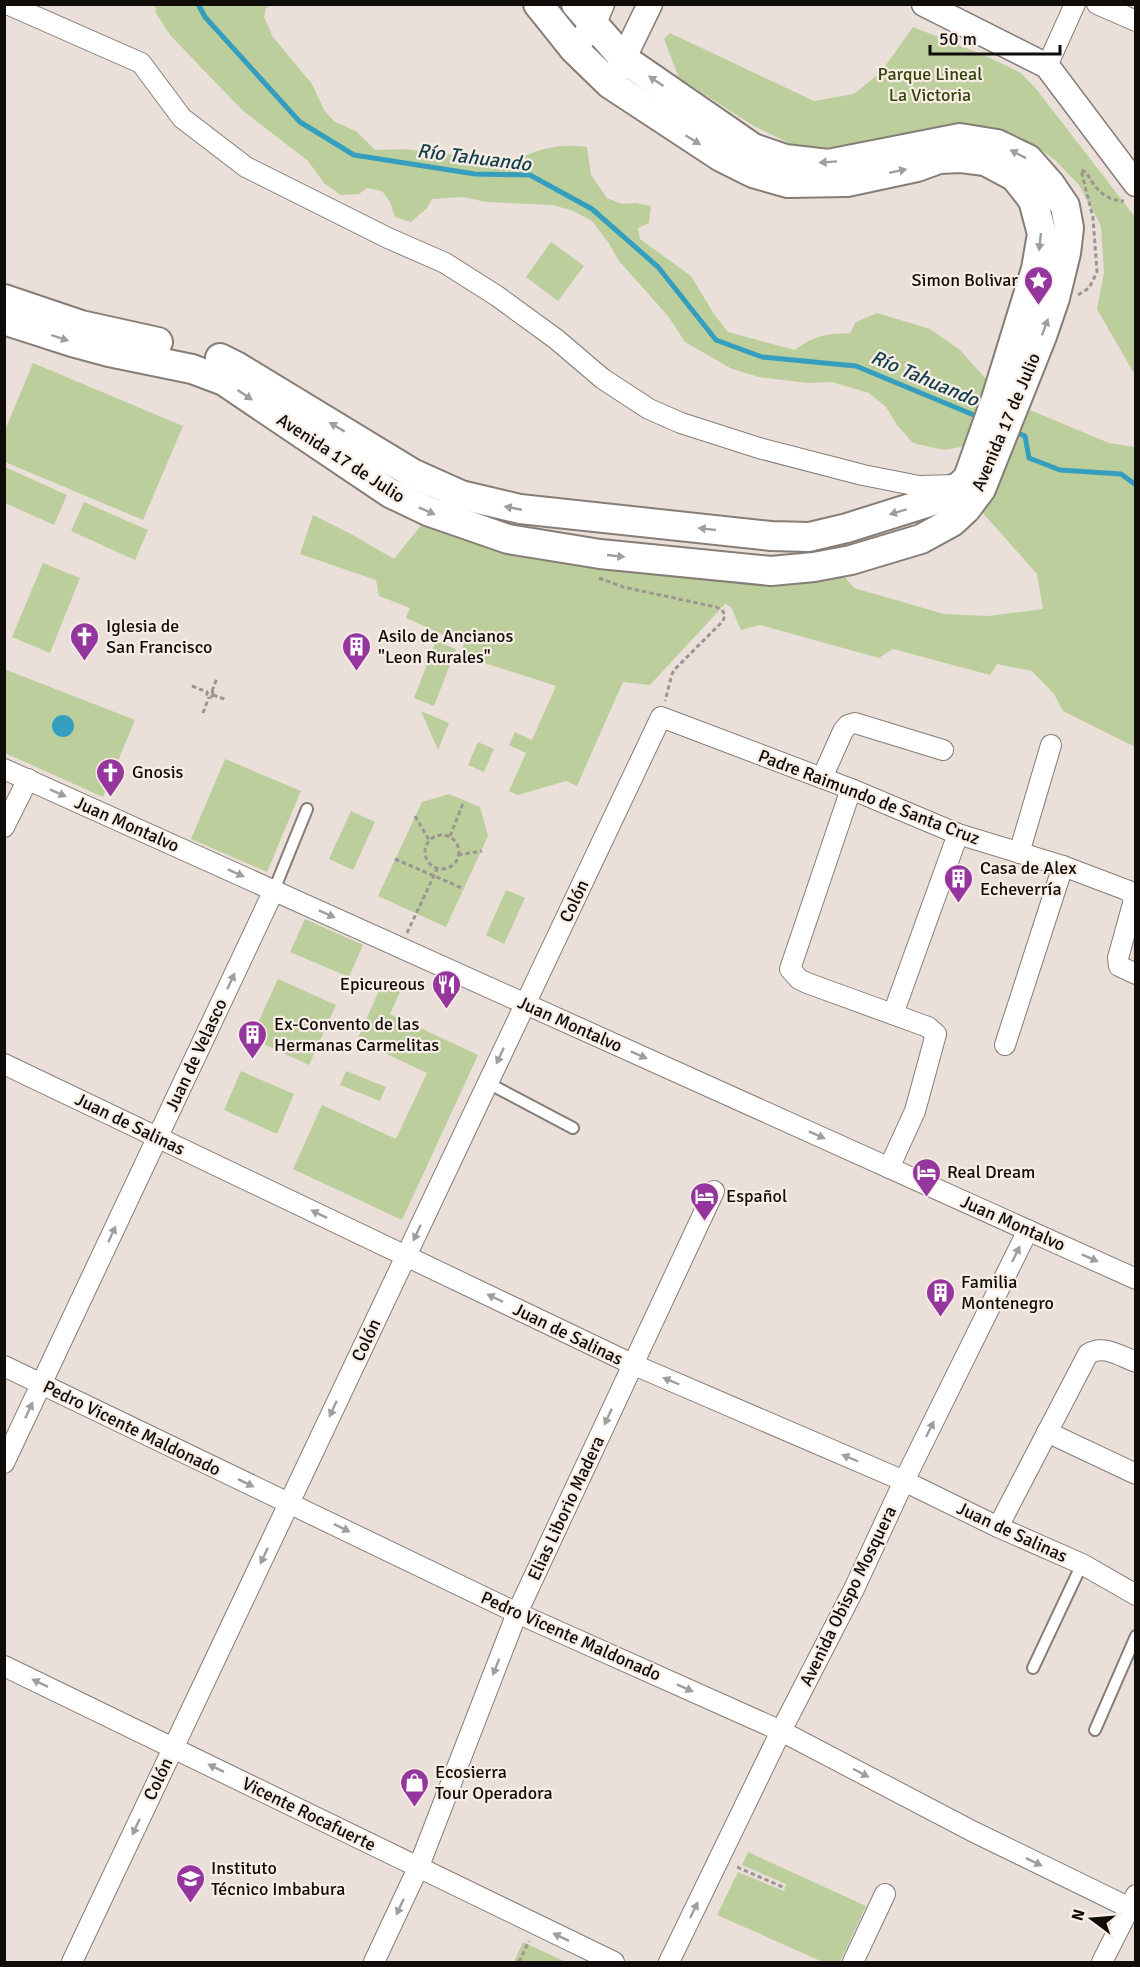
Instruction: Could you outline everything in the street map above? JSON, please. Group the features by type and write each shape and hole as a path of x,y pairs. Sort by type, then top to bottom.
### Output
{"main road":[{"name":"Avenida 17 de Julio","path":"538,4 574,49 610,84 721,157 753,173 788,183 847,182 917,167 939,159 961,158 985,161 1015,177 1033,200 1042,234 1007,400"},
{"name":"Avenida 17 de Julio","path":"4,320 91,347 192,369 215,377 390,493 430,512 508,539 600,554 771,571 814,567 851,560 921,539 952,522 966,509 970,484 1055,298 1066,253 1069,228 1065,206 1050,184 1028,159 997,144 960,138 828,164 785,159 753,148 624,59 590,11"},
{"name":"Avenida 17 de Julio","path":"4,299 81,325 195,350 224,360 412,473 451,491 520,509 771,536 809,537 847,528 928,493 970,484"}],"street":[{"path":"7,4 141,63 182,118 246,167 388,238 445,263 497,296 556,339 603,379 648,409 681,423 759,448 928,493"},
{"path":"610,84 650,4"},
{"path":"924,4 1047,66 1136,184"},
{"path":"1047,66 1075,4"},
{"path":"1097,4 1136,21"},
{"path":"574,49 590,11"},
{"name":"Padre Raimundo de Santa Cruz","path":"661,717 851,789 958,834 1063,866 1129,891 1133,897 1118,958 1119,966 1136,974"},
{"name":"Colón","path":"72,1962 661,717"},
{"path":"822,778 843,731 848,725 855,723 943,750"},
{"path":"1019,853 1051,745"},
{"name":"Juan Montalvo","path":"4,769 1136,1279"},
{"path":"4,827 28,779"},
{"path":"851,789 790,969 798,979 928,1026 936,1034 915,1111 889,1168"},
{"path":"893,1014 958,834"},
{"path":"1005,1045 1063,866"},
{"name":"Juan de Velasco","path":"4,1463 274,890"},
{"name":"Juan de Salinas","path":"4,1064 632,1364 904,1481 998,1527 1082,1564 1136,1594"},
{"name":"Elias Liborio Madera","path":"374,1962 419,1866 517,1613 714,1191"},
{"name":"Avenida Obispo Mosquera","path":"669,1962 781,1731 854,1589 904,1481 1028,1230"},
{"path":"998,1527 1088,1354 1094,1350 1104,1350 1136,1362"},
{"name":"Pedro Vicente Maldonado","path":"4,1366 517,1613 781,1731 972,1831 1133,1904"},
{"path":"1047,1432 1136,1474"},
{"name":"Vicente Rocafuerte","path":"4,1666 614,1962"},
{"path":"853,1962 885,1894"},
{"path":"1102,1962 1133,1904"}],"lane":[{"name":"Juan de Velasco","path":"274,890 307,809"},
{"path":"488,1083 573,1128"},
{"path":"1033,1668 1082,1564"},
{"path":"1095,1730 1136,1636"}],"path":[{"path":"600,554 593,572 597,577 624,587 716,607 725,615 723,621 672,674 661,717"},
{"path":"203,713 217,678"},
{"path":"192,686 227,700"},
{"path":"450,836 464,801"},
{"path":"415,816 429,840"},
{"path":"439,835 450,836 457,844 457,861 448,868 437,869 427,862 424,851 429,840 439,835"},
{"path":"458,855 482,851"},
{"path":"395,859 464,889"},
{"path":"401,947 437,869"},
{"path":"737,1867 785,1888"},
{"path":"519,1962 529,1941"}],"green space":[{"path":"155,5 271,5 266,8 264,17 273,37 312,84 324,110 335,122 356,131 375,150 403,149 515,161 550,148 587,147 591,175 607,198 622,204 636,203 651,206 649,223 638,228 640,239 691,276 728,332 795,350 821,336 850,333 856,322 877,313 930,329 960,350 986,379 966,446 944,450 913,443 897,425 886,407 869,393 832,382 807,383 759,377 732,369 685,342 668,316 619,261 592,221 573,211 553,205 487,202 462,197 432,199 427,208 411,222 395,217 390,202 382,191 367,188 359,194 341,195 324,183 308,161 242,110 170,35 156,13"},
{"name":"Parque Lineal La Victoria","path":"913,27 986,56 1021,73 1037,90 1135,217 1135,375 1097,309 1104,272 1101,226 1079,185 1056,161 1033,144 1002,133 903,135 830,150 795,146 754,126 679,78 664,39 670,33 814,101 854,94 881,72"},
{"path":"551,242 584,266 558,301 526,277"},
{"path":"33,363 183,426 143,520 5,462 5,430"},
{"path":"1030,410 1109,443 1135,447 1135,747 1063,711 1054,694 1032,671 997,664 990,675 893,649 879,658 760,625 741,630 731,607 725,604 650,685 623,682 577,786 566,781 518,795 509,791 526,753 509,745 515,732 532,740 556,686 460,655 464,644 406,618 410,608 379,596 376,580 300,554 313,515 394,559 427,518 822,579 845,577 854,588 944,614 988,616 1043,609 1037,574 982,512"},
{"path":"5,467 67,495 54,525 5,503"},
{"path":"84,502 148,530 135,560 71,531"},
{"path":"43,563 80,578 50,653 12,637"},
{"path":"436,641 456,649 434,706 414,698"},
{"path":"4,669 135,720 103,797 5,753"},
{"path":"421,711 449,723 438,750"},
{"path":"478,742 494,749 484,772 468,765"},
{"path":"225,759 301,791 267,872 191,839"},
{"path":"449,794 480,807 488,836 446,927 378,896 422,802"},
{"path":"351,811 375,822 353,870 329,859"},
{"path":"506,890 525,898 504,944 486,935"},
{"path":"305,919 363,945 349,977 290,952"},
{"path":"278,979 336,1005 309,1065 251,1038"},
{"path":"382,984 400,992 390,1014 478,1055 402,1220 293,1169 322,1105 396,1139 427,1073 357,1040"},
{"path":"241,1071 294,1094 277,1134 224,1110"},
{"path":"346,1071 386,1087 380,1101 340,1085"},
{"path":"748,1852 866,1906 840,1962 823,1962 717,1915 738,1872 784,1891 786,1884 742,1865"},
{"path":"523,1942 566,1962 514,1962"}],"water":[{"path":"63,715 71,718 74,726 71,734 63,737 55,734 52,726 55,718"}],"waterway":[{"name":"Río Tahuando","path":"198,4 205,17 300,122 354,155 475,174 530,175 592,209 658,267 716,340 762,357 856,366 981,418"},
{"name":"Río Tahuando","path":"1012,431 1025,436 1029,458 1060,470 1121,474 1136,485"}],"place":[{"name":"Simon Bolivar","path":"1039,306"},
{"name":"Iglesia de San Francisco","path":"85,662"},
{"name":"Asilo de Ancianos \"Leon Rurales\"","path":"357,672"},
{"name":"Gnosis","path":"111,798"},
{"name":"Casa de Alex Echeverría","path":"959,904"},
{"name":"Epicureous","path":"446,1010"},
{"name":"Ex-Convento de las Hermanas Carmelitas","path":"253,1060"},
{"name":"Real Dream","path":"926,1198"},
{"name":"Español","path":"705,1222"},
{"name":"Familia Montenegro","path":"940,1318"},
{"name":"Ecosierra Tour Operadora","path":"414,1808"},
{"name":"Instituto Técnico Imbabura","path":"190,1904"}]}
